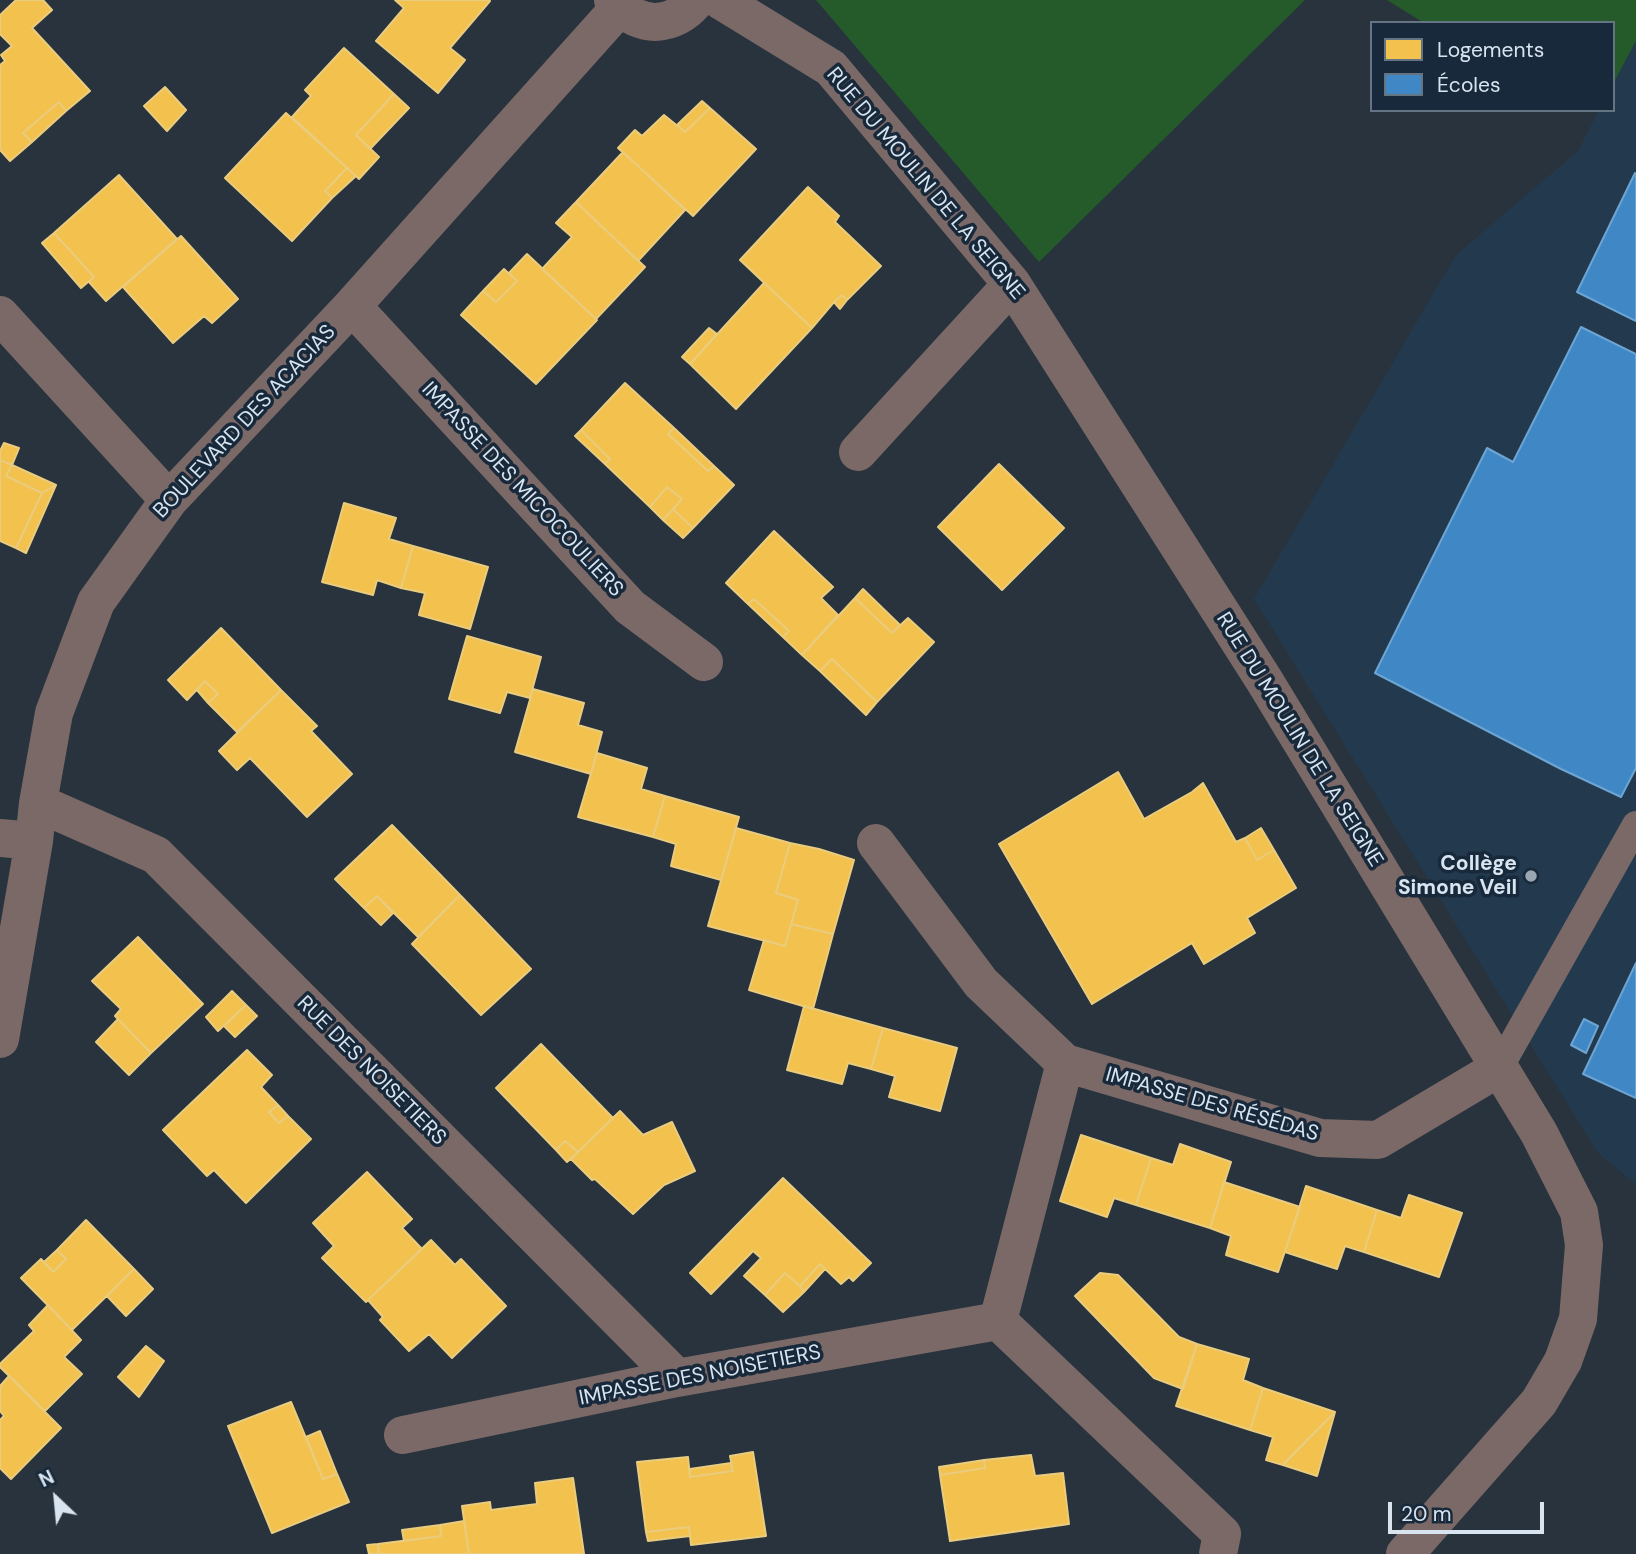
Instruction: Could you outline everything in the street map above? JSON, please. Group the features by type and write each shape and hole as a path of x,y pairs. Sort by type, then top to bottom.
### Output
{"street":[{"path":"616,4 642,20 663,21 689,10 696,0"},
{"name":"RUE DU MOULIN DE LA SEIGNE","path":"720,0 831,68 1012,284 1264,680 1539,1133 1579,1212 1584,1245 1578,1319 1563,1362 1539,1402 1405,1554"},
{"name":"BOULEVARD DES ACACIAS","path":"0,1039 17,840 38,803 54,713 96,602 169,500 352,306 616,4"},
{"path":"858,452 1012,284"},
{"name":"IMPASSE DES MICOCOULIERS","path":"352,306 630,607 704,662"},
{"path":"0,315 169,500"},
{"name":"RUE DES NOISETIERS","path":"38,803 156,855 677,1378"},
{"name":"IMPASSE DES RÉSÉDAS","path":"876,843 981,984 1065,1063 1320,1138 1378,1140 1499,1068"},
{"path":"1065,1063 998,1321 1222,1534 1218,1554"},
{"name":"IMPASSE DES NOISETIERS","path":"403,1435 677,1378 998,1321"}],"lane":[{"path":"1499,1068 1636,825"}],"shaded area":[{"name":"Collège Simone Veil","path":"1636,41 1636,1184 1598,1153 1254,599 1456,255 1578,151 1598,112 1615,112 1615,80"}],"green space":[{"path":"816,0 1305,0 1039,262"},
{"path":"1387,0 1636,0 1636,41 1615,80 1615,21 1421,21"}],"building: Logements":[{"path":"16,0 43,0 52,10 32,28 90,91 66,111 59,102 23,133 32,142 10,161 0,150 0,65 5,61 1,55 12,46 0,34 0,15"},
{"path":"395,0 490,1 450,48 465,60 438,93 376,41 404,8"},
{"path":"344,48 394,94 356,135 379,157 359,179 292,117 311,96 305,90"},
{"path":"165,87 186,110 167,131 144,106"},
{"path":"394,94 409,108 370,149 356,135"},
{"path":"702,101 710,108 685,132 677,125"},
{"path":"59,102 66,111 32,142 23,133"},
{"path":"710,108 756,149 693,216 618,148 635,130 642,136 664,115 685,132"},
{"path":"286,113 347,168 325,191 332,198 292,241 225,178"},
{"path":"623,152 685,210 638,261 576,202"},
{"path":"347,168 356,176 332,198 325,191"},
{"path":"119,175 177,239 106,301 89,282 94,277 54,233"},
{"path":"808,187 839,216 835,222 881,266 847,300 842,295 834,302 812,328 740,260"},
{"path":"576,202 645,267 596,319 542,269 572,237 556,223"},
{"path":"54,233 94,277 81,288 42,243"},
{"path":"181,236 238,299 212,323 204,316 173,343 123,287"},
{"path":"527,254 597,320 536,384 461,315 483,291 496,302 517,281 509,273"},
{"path":"504,269 517,281 496,302 483,291"},
{"path":"764,283 812,328 736,409 690,364"},
{"path":"842,295 847,300 840,309 834,302"},
{"path":"709,328 717,334 690,364 682,357"},
{"path":"625,383 674,428 668,434 708,471 714,466 734,485 693,528 673,509 682,499 667,487 650,507 605,464 610,459 581,430"},
{"path":"674,428 714,466 708,471 668,434"},
{"path":"581,430 610,459 605,464 575,436"},
{"path":"4,443 19,448 12,465 0,460"},
{"path":"0,460 12,465 6,476 42,493 16,548 0,541"},
{"path":"999,464 1064,528 1002,590 938,527"},
{"path":"12,465 56,485 42,493 6,476"},
{"path":"56,485 26,553 16,548 42,493"},
{"path":"667,487 682,499 663,520 650,507"},
{"path":"344,503 396,518 389,539 413,546 401,588 377,580 373,595 322,582"},
{"path":"673,509 693,528 683,538 663,520"},
{"path":"774,531 833,587 821,598 838,615 802,655 783,637 789,631 754,599 748,604 726,583"},
{"path":"413,546 488,567 470,629 419,615 425,593 401,588"},
{"path":"863,589 900,625 892,633 855,598"},
{"path":"855,598 892,633 908,618 934,642 877,702 832,659 820,671 802,655"},
{"path":"754,599 789,631 783,637 748,604"},
{"path":"221,628 281,690 237,732 208,703 218,694 205,681 187,700 168,680"},
{"path":"467,636 541,657 530,698 507,692 500,713 449,699"},
{"path":"832,659 877,702 866,715 820,671"},
{"path":"205,681 218,694 208,703 197,690"},
{"path":"533,689 584,703 578,725 602,732 591,774 515,752"},
{"path":"281,690 317,726 311,731 352,774 307,817 250,758 237,770 219,751"},
{"path":"597,753 647,768 641,789 665,796 653,837 578,817"},
{"path":"1118,772 1144,819 1203,783 1236,842 1245,838 1257,860 1274,850 1296,888 1247,918 1255,933 1204,964 1192,943 1092,1004 999,844"},
{"path":"665,796 739,817 721,880 671,866 676,844 653,837"},
{"path":"392,825 460,895 418,937 377,896 364,908 335,879"},
{"path":"736,828 790,843 776,893 798,900 785,946 708,926"},
{"path":"1261,828 1274,850 1257,860 1245,838"},
{"path":"790,843 854,860 833,934 791,924 798,900 776,893"},
{"path":"460,895 531,969 481,1015 412,944"},
{"path":"377,896 393,913 381,925 364,908"},
{"path":"791,924 833,934 813,1009 749,990 764,940 785,946"},
{"path":"138,937 203,1004 151,1053 115,1016 121,1009 92,981"},
{"path":"232,991 246,1005 218,1031 206,1017"},
{"path":"246,1005 257,1016 235,1037 224,1026"},
{"path":"804,1006 883,1028 871,1069 848,1063 842,1084 787,1070"},
{"path":"118,1019 151,1053 129,1075 96,1042"},
{"path":"883,1028 957,1048 940,1111 889,1097 895,1076 871,1069"},
{"path":"541,1044 613,1118 578,1152 565,1141 556,1150 496,1088"},
{"path":"247,1050 272,1075 261,1087 278,1105 269,1112 279,1123 288,1116 311,1139 246,1203 214,1170 207,1176 163,1130"},
{"path":"278,1105 288,1116 279,1123 269,1112"},
{"path":"620,1111 643,1135 672,1122 695,1171 664,1185 633,1214 571,1159"},
{"path":"1081,1135 1151,1158 1136,1205 1114,1198 1107,1217 1060,1201"},
{"path":"565,1141 578,1152 567,1162 556,1150"},
{"path":"1180,1144 1231,1162 1210,1228 1136,1205 1151,1158 1173,1165"},
{"path":"367,1172 412,1219 402,1228 422,1249 366,1302 322,1258 334,1246 313,1223"},
{"path":"783,1178 871,1263 853,1281 849,1277 841,1284 820,1264 800,1286 785,1273 765,1295 744,1276 761,1258 753,1251 711,1294 690,1273"},
{"path":"1224,1182 1300,1207 1278,1272 1226,1255 1231,1236 1210,1228"},
{"path":"1306,1186 1377,1210 1364,1252 1345,1246 1337,1269 1285,1252"},
{"path":"1409,1195 1462,1213 1439,1277 1364,1252 1377,1210 1401,1218"},
{"path":"86,1220 134,1269 72,1330 21,1278 41,1259 53,1272 66,1259 57,1250"},
{"path":"431,1240 455,1265 461,1259 506,1306 452,1358 429,1334 409,1351 380,1320 383,1317 368,1300"},
{"path":"57,1250 66,1259 53,1272 44,1262"},
{"path":"820,1264 825,1269 804,1292 800,1286"},
{"path":"134,1269 153,1289 126,1316 107,1296"},
{"path":"785,1273 804,1292 783,1312 765,1295"},
{"path":"1100,1273 1118,1275 1179,1337 1197,1344 1183,1389 1154,1378 1075,1296"},
{"path":"48,1305 81,1340 64,1357 82,1374 45,1411 0,1364 34,1331 29,1325"},
{"path":"1197,1344 1249,1359 1243,1380 1263,1388 1250,1430 1176,1406"},
{"path":"146,1346 164,1361 139,1397 118,1377"},
{"path":"9,1376 61,1428 11,1479 0,1468 0,1420 4,1416 0,1411 0,1386"},
{"path":"1263,1388 1335,1412 1283,1465 1266,1460 1273,1437 1250,1430"},
{"path":"291,1402 323,1479 337,1474 349,1502 272,1533 228,1426"},
{"path":"1335,1412 1317,1476 1283,1465 1293,1454"},
{"path":"320,1431 337,1474 323,1479 306,1437"},
{"path":"753,1452 766,1536 691,1545 689,1527 646,1532 637,1462 688,1457 690,1477 733,1471 730,1456"},
{"path":"1031,1455 1035,1476 1063,1473 1069,1524 950,1541 940,1475 985,1468 984,1460"},
{"path":"984,1460 985,1468 940,1475 939,1467"},
{"path":"731,1463 733,1471 690,1477 690,1469"},
{"path":"573,1478 584,1554 469,1554 462,1506 490,1502 491,1510 537,1504 535,1483"},
{"path":"464,1521 469,1554 379,1554 378,1544 441,1536 440,1525"},
{"path":"440,1525 441,1536 404,1541 402,1530"},
{"path":"689,1527 690,1536 648,1541 646,1532"},
{"path":"378,1544 379,1554 369,1554 367,1545"}],"building: Écoles":[{"path":"1636,174 1636,321 1577,292"},
{"path":"1581,327 1636,354 1636,768 1621,797 1375,673 1487,448 1513,462"},
{"path":"1636,963 1636,1098 1583,1074"},
{"path":"1584,1019 1598,1026 1586,1053 1571,1045"}],"place":[{"name":"Collège Simone Veil","path":"1531,876"}]}
